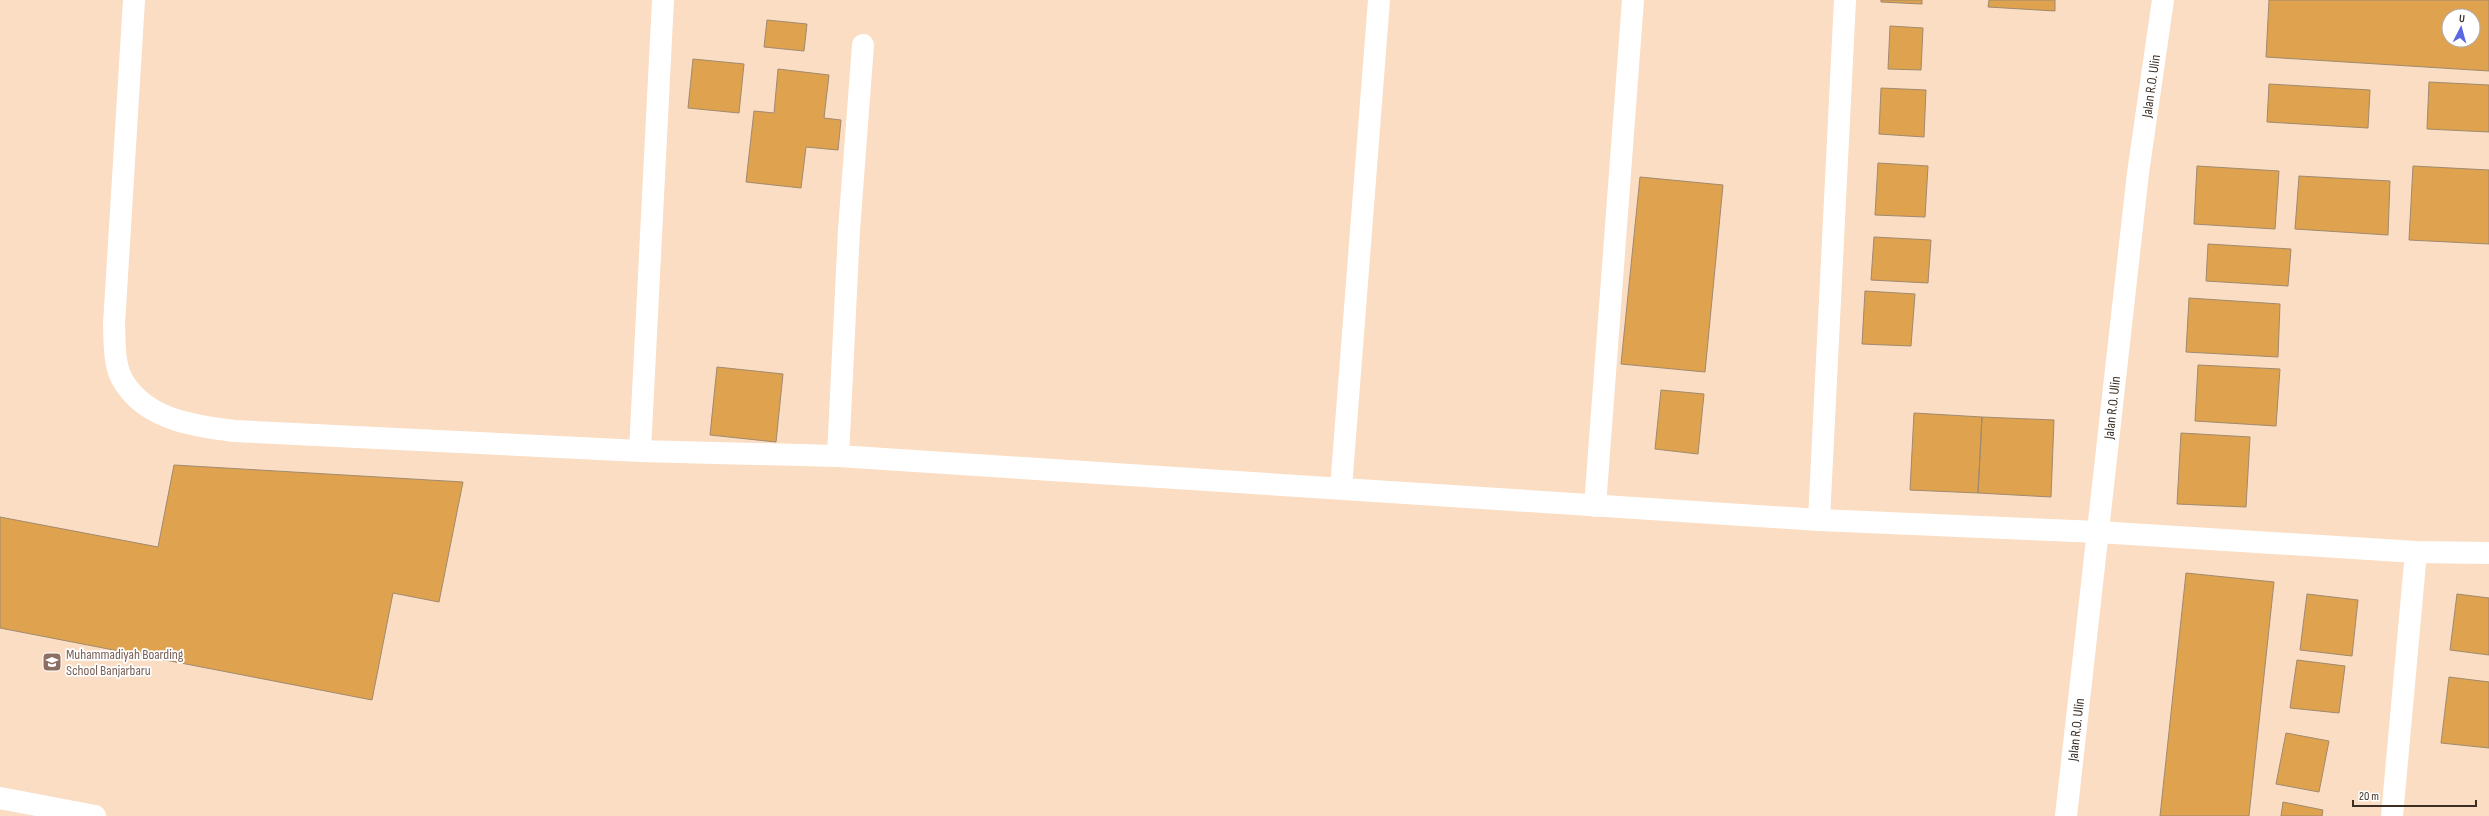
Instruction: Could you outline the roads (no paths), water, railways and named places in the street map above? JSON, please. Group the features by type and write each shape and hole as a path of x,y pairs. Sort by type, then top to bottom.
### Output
{"street":[{"path":"134,0 114,324 115,356 124,383 140,401 161,415 193,426 234,431 640,450 838,456 1819,520 2098,532 2416,552 2489,553"},
{"path":"640,450 663,0"},
{"path":"1341,488 1379,0"},
{"path":"1595,506 1633,0"},
{"path":"1819,520 1845,0"},
{"name":"Jalan R.O. Ulin","path":"2066,816 2138,173 2164,0"},
{"path":"838,456 850,230 863,45"},
{"path":"2392,816 2416,552"},
{"path":"0,798 95,816"}],"place":[{"name":"Muhammadiyah Boarding School Banjarbaru","path":"52,662"}]}
